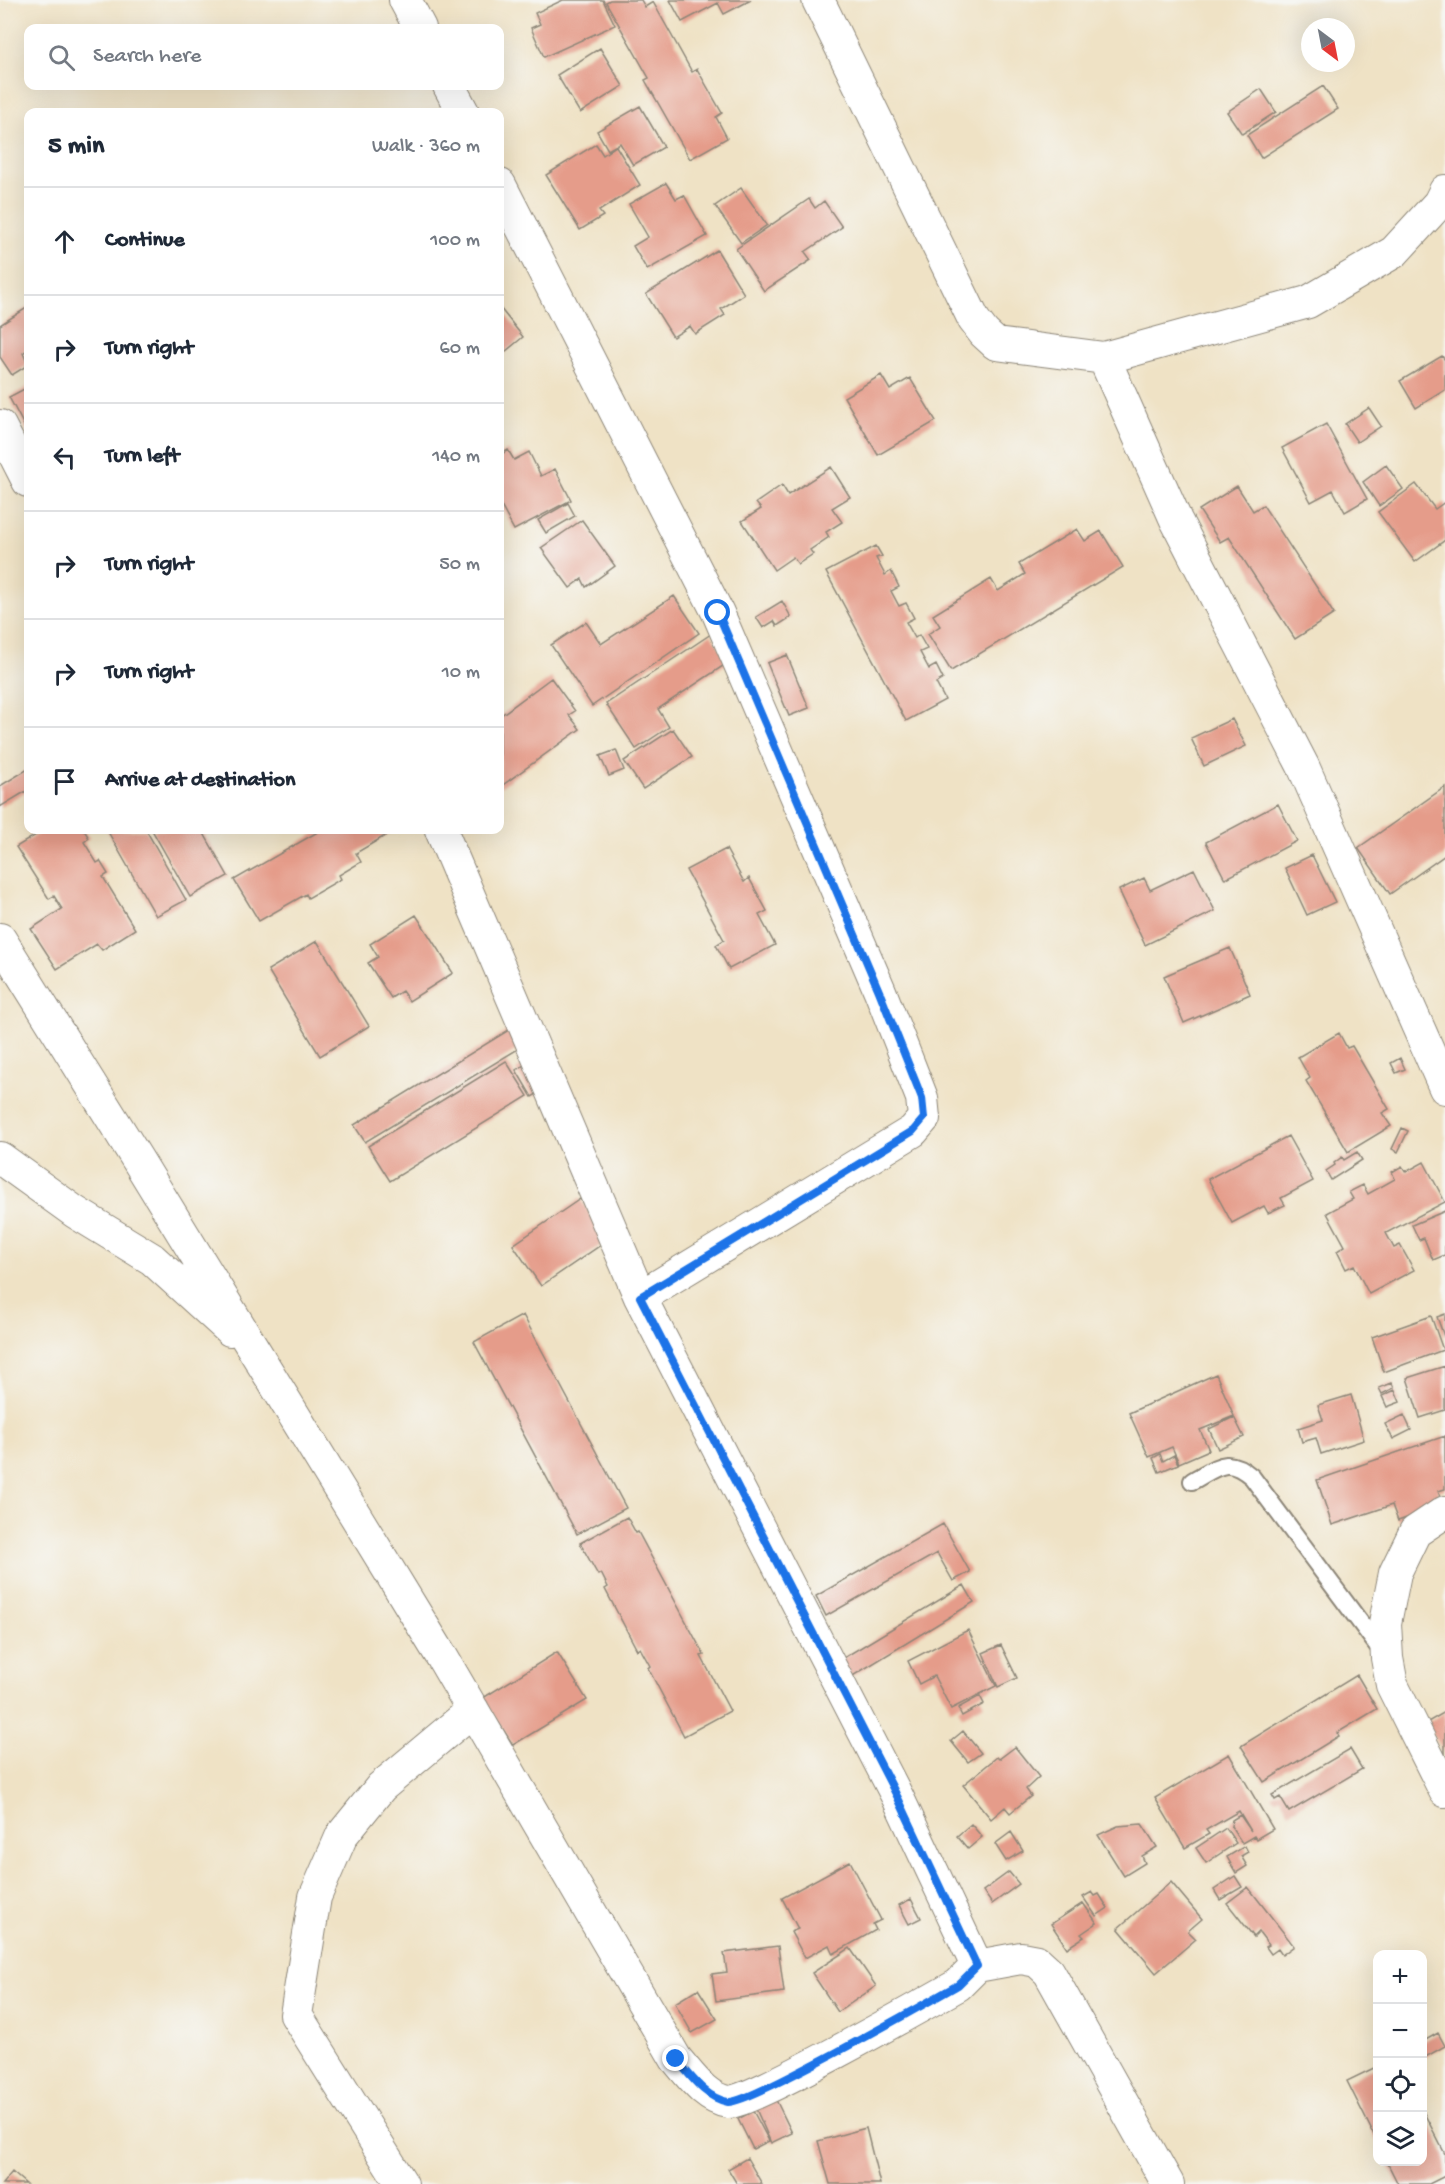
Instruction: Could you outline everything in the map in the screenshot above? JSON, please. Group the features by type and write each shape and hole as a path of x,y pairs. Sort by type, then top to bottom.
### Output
{"street":[{"path":"405,0 418,24"},
{"path":"818,0 975,320 996,344 1104,358 1308,302 1394,252 1439,203 1445,190"},
{"path":"451,90 461,108"},
{"path":"504,192 718,613 875,980 922,1098 924,1118 913,1131 640,1297"},
{"path":"1104,358 1176,520 1303,766 1445,1088"},
{"path":"0,426 24,473"},
{"path":"443,834 640,1297 898,1798 977,1966"},
{"path":"0,939 258,1354 473,1710 676,2059 710,2096 731,2103 769,2087 958,1985 977,1966 1021,1958 1037,1961 1049,1972 1168,2184"},
{"path":"0,1158 75,1212 152,1259 258,1354"},
{"path":"1444,1787 1392,1685 1384,1623 1395,1573 1415,1532 1445,1512"},
{"path":"402,2184 296,2014 315,1897 342,1835 381,1787 473,1710"}],"lane":[{"path":"1192,1481 1223,1464 1240,1467 1252,1478 1387,1658"}],"building":[{"path":"563,0 603,0 615,25 544,57 531,28 540,24 535,13"},
{"path":"641,0 645,7 653,2 692,72 697,69 722,113 716,117 727,138 690,159 645,80 649,78 606,2"},
{"path":"670,0 751,0 724,14 718,3 682,22"},
{"path":"600,48 623,86 580,113 557,75"},
{"path":"1323,86 1338,109 1261,158 1247,135"},
{"path":"1261,89 1276,112 1242,134 1227,112"},
{"path":"640,106 664,147 633,165 620,143 608,150 597,131"},
{"path":"596,144 603,155 616,146 640,185 599,211 603,216 580,230 546,175"},
{"path":"666,183 676,199 684,195 707,236 647,270 633,246 648,237 629,204"},
{"path":"741,188 767,225 741,243 715,206"},
{"path":"809,199 815,208 824,201 842,227 805,252 811,260 764,291 736,249"},
{"path":"717,250 744,294 721,309 725,315 695,334 690,326 673,337 646,294"},
{"path":"24,310 24,368 12,375 0,357 0,325"},
{"path":"504,313 523,337 504,353"},
{"path":"1442,356 1445,360 1445,390 1416,408 1400,381"},
{"path":"881,375 890,390 910,378 936,421 878,455 844,397"},
{"path":"24,389 24,425 9,397"},
{"path":"1369,408 1381,426 1357,442 1345,424"},
{"path":"1326,424 1367,499 1345,512 1333,490 1311,502 1282,448"},
{"path":"508,450 514,460 529,452 541,476 555,469 571,500 514,530 504,511 504,452"},
{"path":"1386,465 1403,489 1379,506 1363,482"},
{"path":"831,467 850,497 832,508 842,522 826,532 829,537 810,550 813,554 798,564 793,557 774,570 742,521 761,509 756,503 782,485 788,495"},
{"path":"1416,484 1435,509 1445,502 1445,540 1415,562 1378,512"},
{"path":"1237,486 1253,511 1263,505 1334,614 1295,639 1229,537 1220,542 1199,510"},
{"path":"568,503 575,516 546,533 538,520"},
{"path":"582,520 615,566 586,587 582,579 570,588 541,548"},
{"path":"1077,529 1085,541 1101,531 1123,567 951,671 928,634 940,626 933,615 991,579 998,591 1025,574 1019,564"},
{"path":"876,546 882,556 876,558 885,575 891,571 899,587 891,591 899,606 906,603 914,618 906,622 915,638 919,635 927,649 920,652 929,669 936,665 943,679 936,683 945,700 906,721 826,572"},
{"path":"674,596 699,633 592,706 551,645 586,622 601,644"},
{"path":"782,601 791,617 777,626 774,621 763,628 756,617"},
{"path":"711,634 729,662 658,709 669,727 636,749 606,704"},
{"path":"787,655 809,708 789,716 767,663"},
{"path":"551,678 575,711 569,715 580,729 504,784 504,713"},
{"path":"1232,719 1246,746 1204,766 1191,738"},
{"path":"673,729 692,757 643,789 624,761"},
{"path":"616,750 624,770 609,776 600,756"},
{"path":"24,771 24,792 0,807 0,786"},
{"path":"1445,787 1445,855 1390,894 1358,848"},
{"path":"1278,804 1297,841 1225,879 1206,842"},
{"path":"37,834 86,834 89,838 84,842 97,863 100,861 108,874 103,877 135,929 102,950 97,944 57,969 31,929 62,909 54,896 49,899 16,847"},
{"path":"109,834 148,834 186,900 156,916"},
{"path":"154,834 204,834 228,876 190,897"},
{"path":"314,834 388,834 356,853 361,862 339,875 341,879 308,898 306,894 259,921 234,880"},
{"path":"726,849 744,882 749,878 767,911 759,915 775,945 729,969 716,945 724,940 686,870"},
{"path":"1312,855 1335,902 1307,915 1285,868"},
{"path":"1194,869 1215,911 1145,945 1119,890 1144,878 1150,890"},
{"path":"416,915 453,973 409,1001 402,991 391,998 368,963 378,957 370,944"},
{"path":"317,941 369,1026 320,1056 268,970"},
{"path":"1230,948 1250,994 1184,1023 1164,976"},
{"path":"512,1028 523,1046 365,1142 354,1125"},
{"path":"1339,1033 1347,1048 1352,1046 1389,1109 1382,1113 1391,1126 1348,1152 1306,1081 1310,1078 1298,1057"},
{"path":"1400,1058 1405,1069 1396,1073 1391,1063"},
{"path":"506,1061 528,1096 390,1181 368,1146"},
{"path":"529,1062 545,1089 532,1097 516,1070"},
{"path":"1402,1128 1408,1131 1398,1152 1392,1149"},
{"path":"1288,1136 1313,1181 1281,1198 1285,1205 1268,1213 1264,1206 1232,1223 1208,1179"},
{"path":"1357,1152 1362,1160 1331,1180 1326,1171 1342,1157 1344,1160"},
{"path":"1424,1162 1445,1202 1386,1233 1394,1248 1400,1245 1414,1270 1369,1294 1354,1265 1346,1269 1337,1251 1345,1246 1327,1213 1353,1199 1349,1192 1363,1185 1368,1194 1395,1179 1392,1172 1402,1166 1406,1172"},
{"path":"580,1199 608,1240 541,1286 513,1245"},
{"path":"1445,1211 1445,1255 1433,1260 1424,1238 1419,1240 1412,1225"},
{"path":"1445,1314 1445,1339 1437,1317"},
{"path":"523,1315 626,1508 577,1534 474,1342"},
{"path":"1431,1316 1443,1350 1384,1372 1372,1337"},
{"path":"1445,1366 1445,1410 1420,1418 1407,1378"},
{"path":"1216,1374 1234,1416 1200,1430 1209,1450 1179,1463 1172,1447 1149,1457 1129,1413"},
{"path":"1392,1383 1394,1388 1382,1394 1379,1388"},
{"path":"1395,1390 1400,1402 1387,1407 1382,1396"},
{"path":"1351,1395 1364,1440 1321,1454 1316,1438 1302,1442 1298,1428 1323,1420 1318,1405"},
{"path":"1404,1415 1411,1430 1393,1439 1385,1424"},
{"path":"1234,1417 1244,1437 1218,1449 1209,1429"},
{"path":"1445,1436 1445,1489 1438,1491 1443,1505 1398,1521 1392,1505 1332,1525 1317,1480"},
{"path":"1160,1454 1163,1461 1174,1455 1178,1464 1159,1472 1153,1458"},
{"path":"627,1517 636,1533 638,1532 704,1655 701,1656 730,1711 684,1736 648,1668 650,1666 640,1648 637,1650 605,1589 608,1587 601,1573 598,1575 580,1543"},
{"path":"943,1524 970,1572 953,1581 937,1553 826,1616 816,1596"},
{"path":"964,1585 974,1602 851,1677 840,1660"},
{"path":"968,1630 996,1686 951,1709 934,1676 919,1684 908,1661"},
{"path":"1001,1645 1017,1678 998,1687 983,1653"},
{"path":"557,1652 587,1700 513,1745 483,1698"},
{"path":"1357,1675 1377,1709 1337,1733 1339,1736 1264,1782 1241,1746"},
{"path":"980,1696 984,1704 962,1716 958,1708"},
{"path":"1445,1712 1445,1755 1426,1723"},
{"path":"963,1731 981,1753 968,1762 951,1741"},
{"path":"1015,1747 1039,1777 1026,1789 1031,1796 1010,1813 1005,1807 991,1819 963,1785 997,1757 999,1759"},
{"path":"1350,1749 1362,1769 1289,1812 1280,1797 1275,1800 1272,1795"},
{"path":"1229,1754 1273,1829 1256,1839 1254,1836 1242,1843 1231,1826 1232,1820 1240,1815 1251,1831 1239,1811 1206,1830 1209,1834 1185,1848 1155,1798"},
{"path":"971,1824 982,1837 968,1849 957,1836"},
{"path":"1142,1824 1157,1847 1142,1856 1145,1863 1124,1876 1098,1835 1118,1826"},
{"path":"1226,1828 1236,1843 1206,1863 1196,1848"},
{"path":"1011,1832 1023,1851 1006,1861 995,1844"},
{"path":"1245,1846 1248,1852 1241,1856 1247,1866 1236,1873 1227,1857"},
{"path":"850,1861 881,1920 873,1924 876,1930 833,1954 829,1945 805,1958 791,1932 798,1929 782,1898"},
{"path":"1009,1872 1019,1884 992,1904 983,1891"},
{"path":"1235,1876 1242,1887 1220,1900 1214,1890"},
{"path":"1171,1882 1202,1919 1188,1931 1196,1939 1156,1973 1118,1928"},
{"path":"1248,1887 1294,1946 1282,1955 1278,1949 1271,1954 1266,1947 1269,1945 1259,1932 1254,1937 1227,1903"},
{"path":"1092,1892 1095,1896 1099,1894 1108,1908 1096,1916 1083,1897"},
{"path":"911,1899 921,1918 909,1924 899,1905"},
{"path":"1083,1903 1097,1923 1081,1934 1084,1937 1067,1948 1051,1924"},
{"path":"778,1946 784,1992 716,2001 712,1974 727,1972 724,1953"},
{"path":"850,1948 876,1986 838,2012 812,1973"},
{"path":"698,1989 717,2019 692,2033 675,2003"},
{"path":"1438,2033 1445,2046 1427,2056 1427,2039"},
{"path":"1373,2068 1373,2133 1347,2081"},
{"path":"776,2100 792,2133 771,2143 756,2109"},
{"path":"753,2111 769,2141 753,2149 738,2119"},
{"path":"1427,2119 1445,2154 1445,2176 1429,2184 1398,2184 1389,2166 1427,2166"},
{"path":"866,2128 880,2184 830,2184 818,2141"},
{"path":"747,2158 762,2184 737,2184 728,2169"},
{"path":"12,2172 26,2184 2,2184"}],"route":[{"path":"676,2059 710,2096 731,2103 769,2087 958,1985 977,1966 898,1798 640,1297 913,1131 924,1118 922,1098 879,991 718,613"}]}
